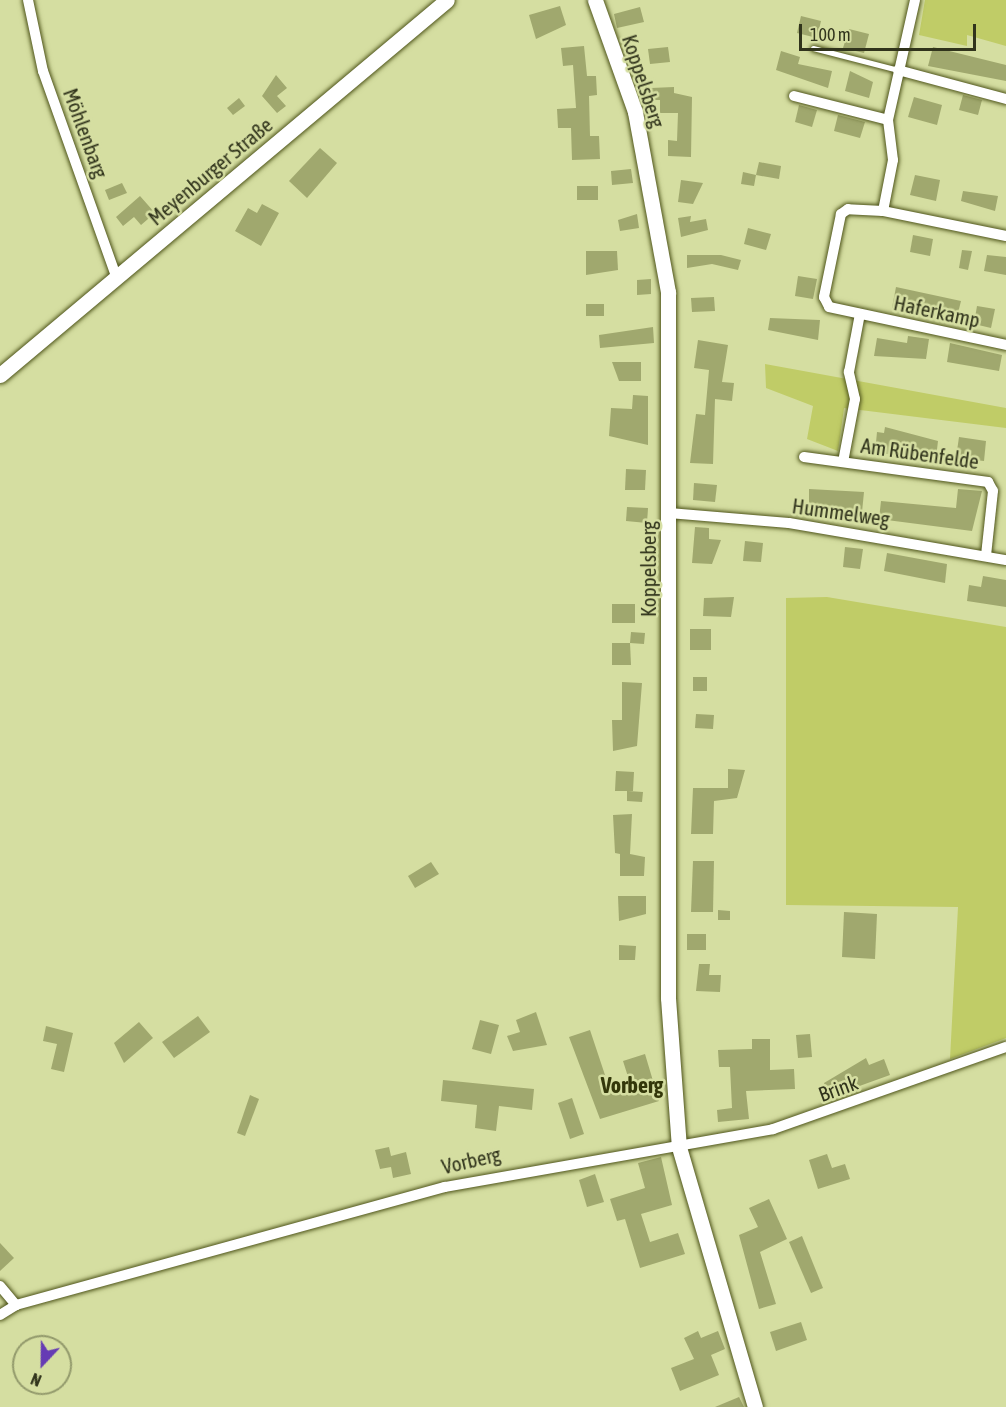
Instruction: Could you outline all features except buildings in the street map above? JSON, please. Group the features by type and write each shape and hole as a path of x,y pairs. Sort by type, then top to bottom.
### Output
{"street":[{"name":"Möhlenbarg","path":"28,0 43,71 116,276"},
{"name":"Meyenburger Straße","path":"0,375 447,0"},
{"name":"Koppelsberg","path":"595,0 635,112 661,242 670,341 668,998 679,1147"},
{"path":"884,211 892,169 888,120 915,0"},
{"path":"898,70 1006,99"},
{"path":"794,96 888,120"},
{"path":"860,314 829,307 824,297 841,214 869,210 884,211 1006,236"},
{"name":"Haferkamp","path":"860,314 1006,345"},
{"name":"Am Rübenfelde","path":"843,462 855,399 849,372 860,314"},
{"name":"Am Rübenfelde","path":"804,457 988,482 993,491 986,555"},
{"name":"Hummelweg","path":"669,513 789,523 1006,560"},
{"name":"Brink","path":"679,1147 821,1116 1006,1047"},
{"path":"679,1147 755,1407"},
{"name":"Vorberg","path":"0,1315 16,1305 445,1187 527,1168 679,1147"},
{"path":"0,1286 16,1305"}],"lane":[{"path":"813,48 898,70"}],"green space":[{"path":"925,0 1006,0 1006,46 967,35 967,46 919,35"},
{"path":"765,364 1006,408 1006,428 844,408 838,451 807,439 813,406 766,388"},
{"path":"827,597 1006,627 1006,1038 950,1059 958,907 786,905 786,598"}],"district":[{"name":"Vorberg","path":"632,1086"}]}
